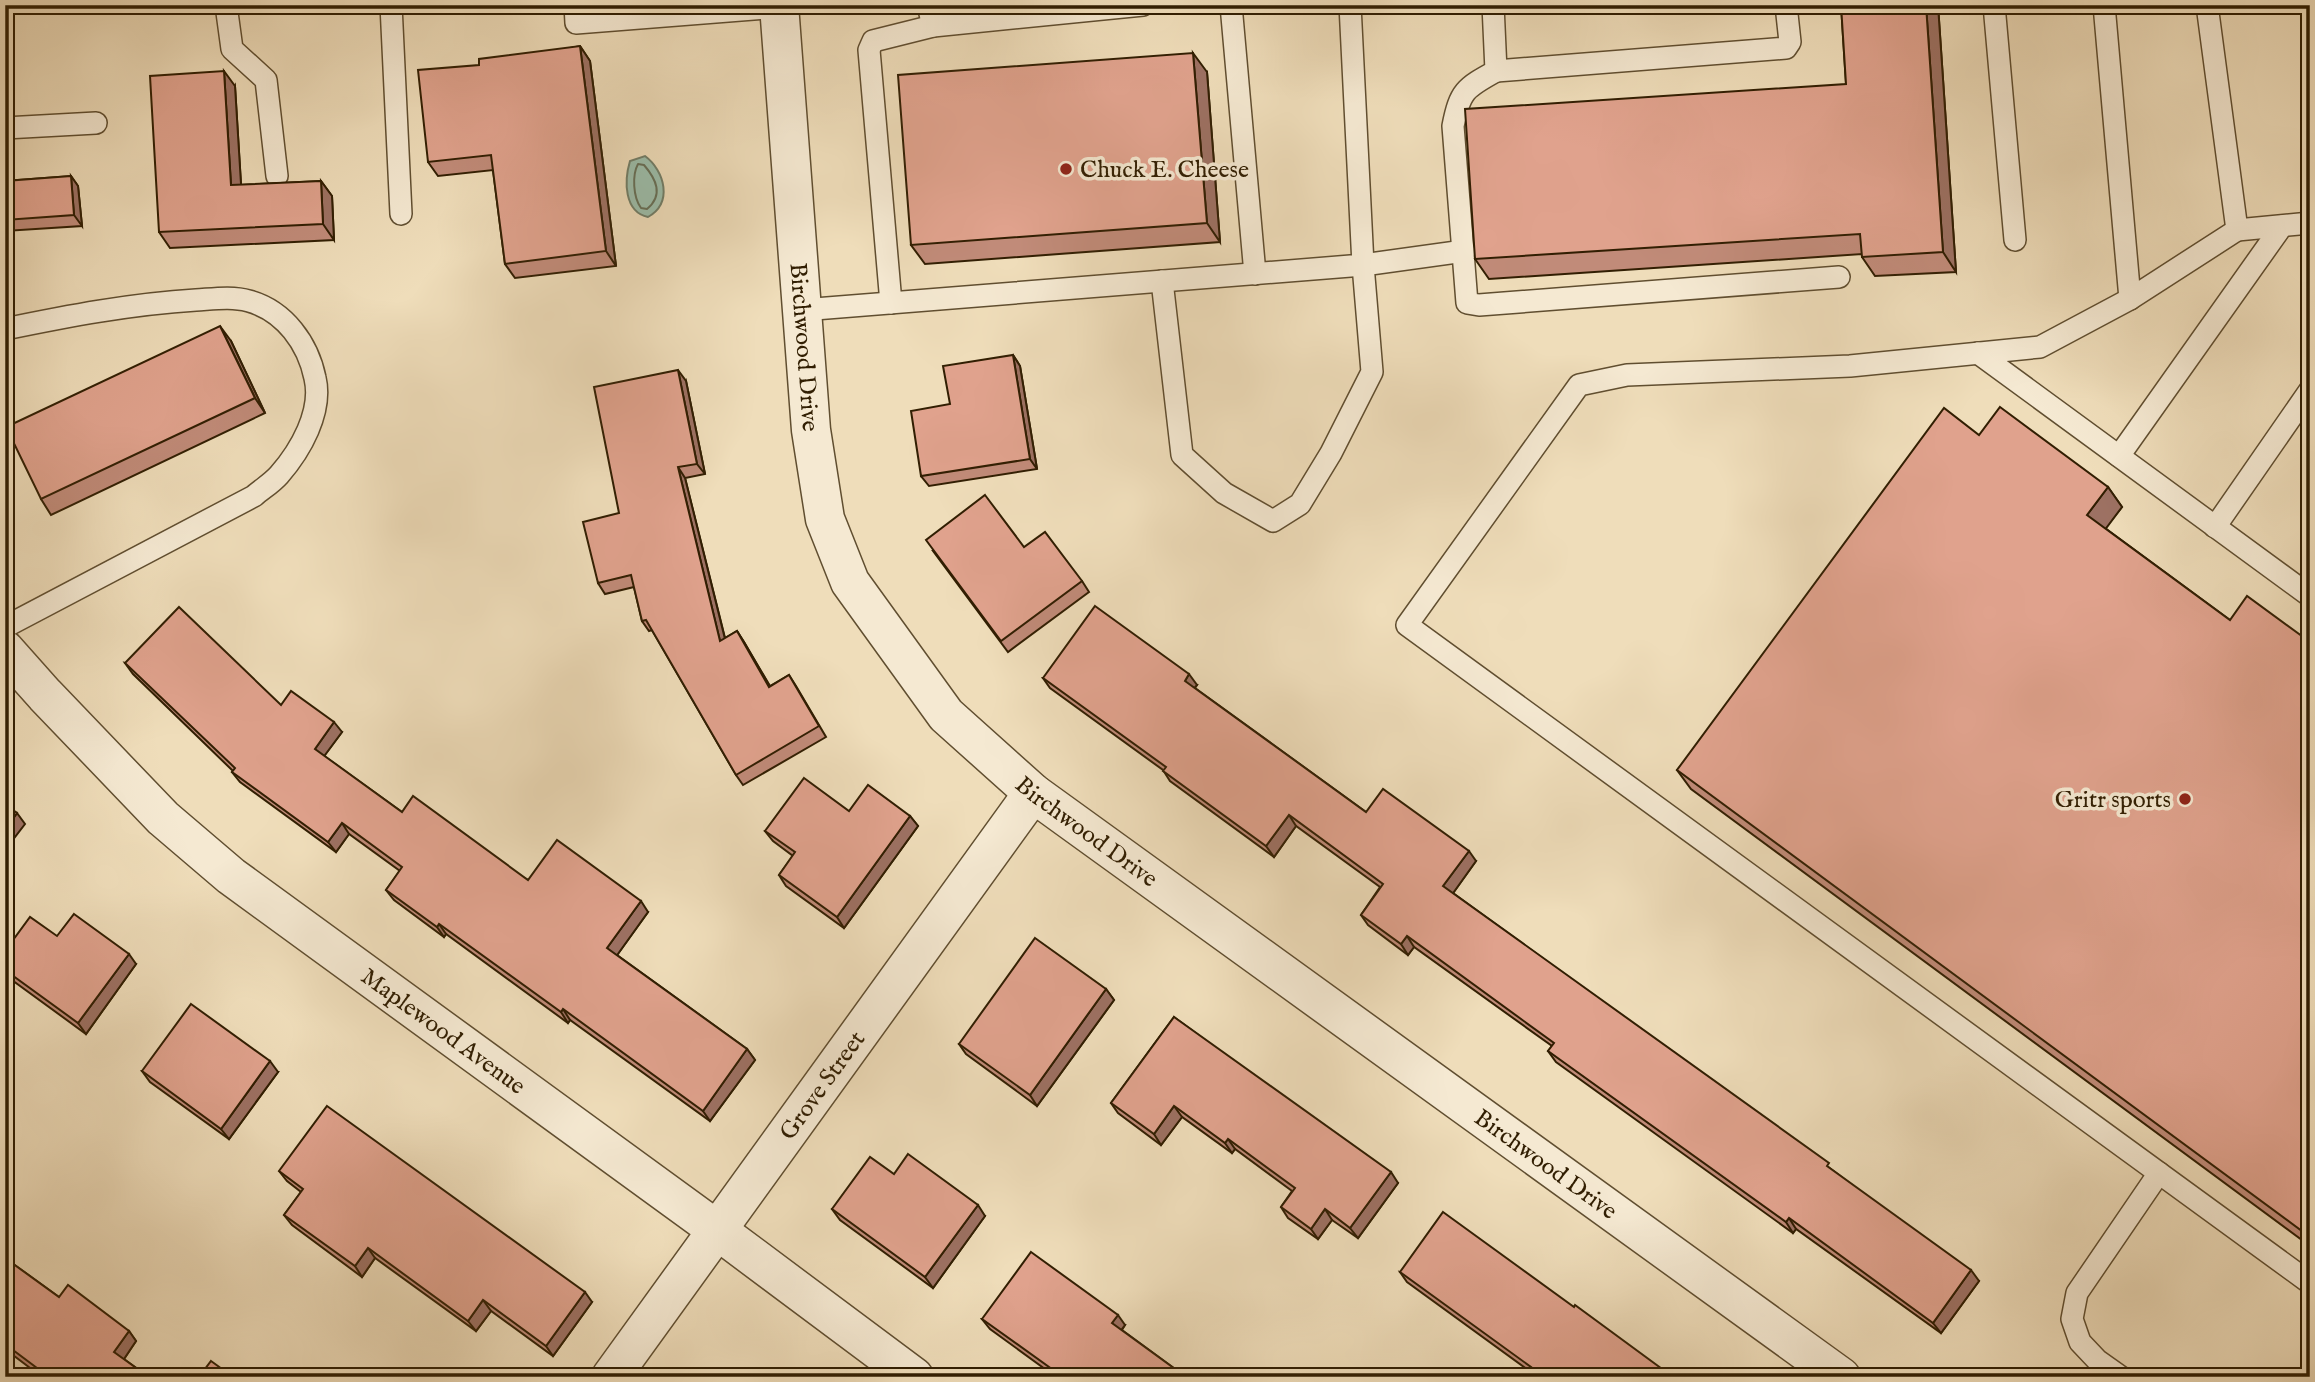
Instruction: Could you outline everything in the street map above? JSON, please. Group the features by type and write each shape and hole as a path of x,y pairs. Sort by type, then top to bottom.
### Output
{"street":[{"name":"Birchwood Drive","path":"779,6 811,430 825,519 850,582 946,715 1033,793 1841,1377"},
{"name":"Maplewood Avenue","path":"5,650 163,818 231,876 914,1377"},
{"name":"Grove Street","path":"611,1377 1033,793"}],"lane":[{"path":"226,5 232,49 266,80 277,176"},
{"path":"391,5 401,214"},
{"path":"575,5 576,23 779,6"},
{"path":"891,303 869,50 873,41 930,16 1143,5"},
{"path":"1231,5 1255,274"},
{"path":"1162,281 1182,455 1224,492 1273,521 1300,504 1331,453 1372,372 1363,265 1350,5"},
{"path":"1493,5 1496,71"},
{"path":"1786,5 1790,42 1786,48 1496,71 1472,84 1458,100 1452,126 1467,303 1479,305 1839,277"},
{"path":"1994,5 2015,240"},
{"path":"2104,5 2130,299"},
{"path":"2207,5 2236,230"},
{"path":"5,128 96,123"},
{"path":"2310,223 2236,230 2130,299 2040,346 1850,366 1627,375 1579,385 1407,625 2310,1283"},
{"path":"2119,456 2282,226"},
{"path":"802,310 1363,265 1464,251"},
{"path":"5,329 73,314 173,302 229,298 250,301 274,313 296,333 312,361 317,383 313,417 299,447 278,476 254,496 5,627"},
{"path":"1978,353 2310,596"},
{"path":"2215,527 2310,390"},
{"path":"2121,1377 2097,1360 2080,1342 2073,1319 2077,1293 2159,1172"}],"water":[{"path":"645,156 657,170 663,187 661,204 648,217 634,209 627,186 630,161"}],"building":[{"path":"1841,5 1926,5 1943,252 1862,257 1860,234 1475,259 1465,109 1846,84"},
{"path":"580,46 606,251 505,264 491,155 428,162 418,70 479,65 479,59"},
{"name":"Chuck E. Cheese","path":"1193,53 1207,223 911,245 898,75"},
{"path":"224,71 231,185 321,181 323,224 159,232 150,76"},
{"path":"71,176 74,215 5,220 5,181"},
{"path":"220,326 255,398 41,499 6,427"},
{"path":"1013,355 1030,459 921,476 911,411 950,404 943,366"},
{"path":"678,370 697,464 678,467 720,641 737,631 769,687 789,675 819,726 736,775 646,620 642,621 631,575 598,583 583,522 619,513 594,387"},
{"path":"2000,407 2108,487 2087,515 2230,620 2247,596 2310,642 2310,1237 1677,770 1944,408 1979,435"},
{"path":"985,495 1024,547 1045,532 1082,581 1001,641 926,540"},
{"path":"1095,606 1189,674 1185,681 1366,812 1383,789 1469,851 1443,886 1829,1163 1827,1166 1971,1270 1933,1323 1789,1218 1786,1222 1548,1051 1554,1043 1407,936 1401,944 1361,915 1383,884 1289,815 1266,846 1163,771 1166,767 1043,678"},
{"path":"179,607 281,705 291,691 334,722 315,749 402,812 413,796 528,880 557,840 641,901 607,948 747,1049 703,1111 563,1009 561,1012 439,924 437,927 386,890 402,867 342,823 328,842 232,772 235,768 125,663"},
{"path":"804,778 849,811 868,785 910,816 837,917 779,875 795,852 765,831"},
{"path":"5,804 17,813 5,830"},
{"path":"74,914 129,954 78,1023 5,970 5,951 30,917 57,936"},
{"path":"1035,938 1106,989 1030,1095 959,1044"},
{"path":"191,1004 270,1061 221,1129 142,1071"},
{"path":"1174,1017 1391,1172 1350,1228 1325,1209 1311,1229 1281,1207 1295,1188 1228,1139 1225,1143 1174,1106 1154,1134 1111,1103"},
{"path":"327,1106 585,1292 546,1346 483,1300 468,1321 368,1248 355,1266 284,1215 303,1189 279,1171"},
{"path":"908,1154 978,1205 925,1277 832,1209 870,1157 894,1174"},
{"path":"1443,1212 1673,1377 1523,1377 1531,1367 1400,1272"},
{"path":"1031,1252 1118,1315 1112,1323 1186,1377 1063,1377 982,1319"},
{"path":"5,1258 59,1297 68,1285 129,1331 114,1352 139,1370 134,1377 49,1377 5,1344"},
{"path":"211,1361 233,1377 199,1377"}],"place":[{"name":"Chuck E. Cheese","path":"1066,169"},
{"name":"Gritr sports","path":"2185,799"}]}
